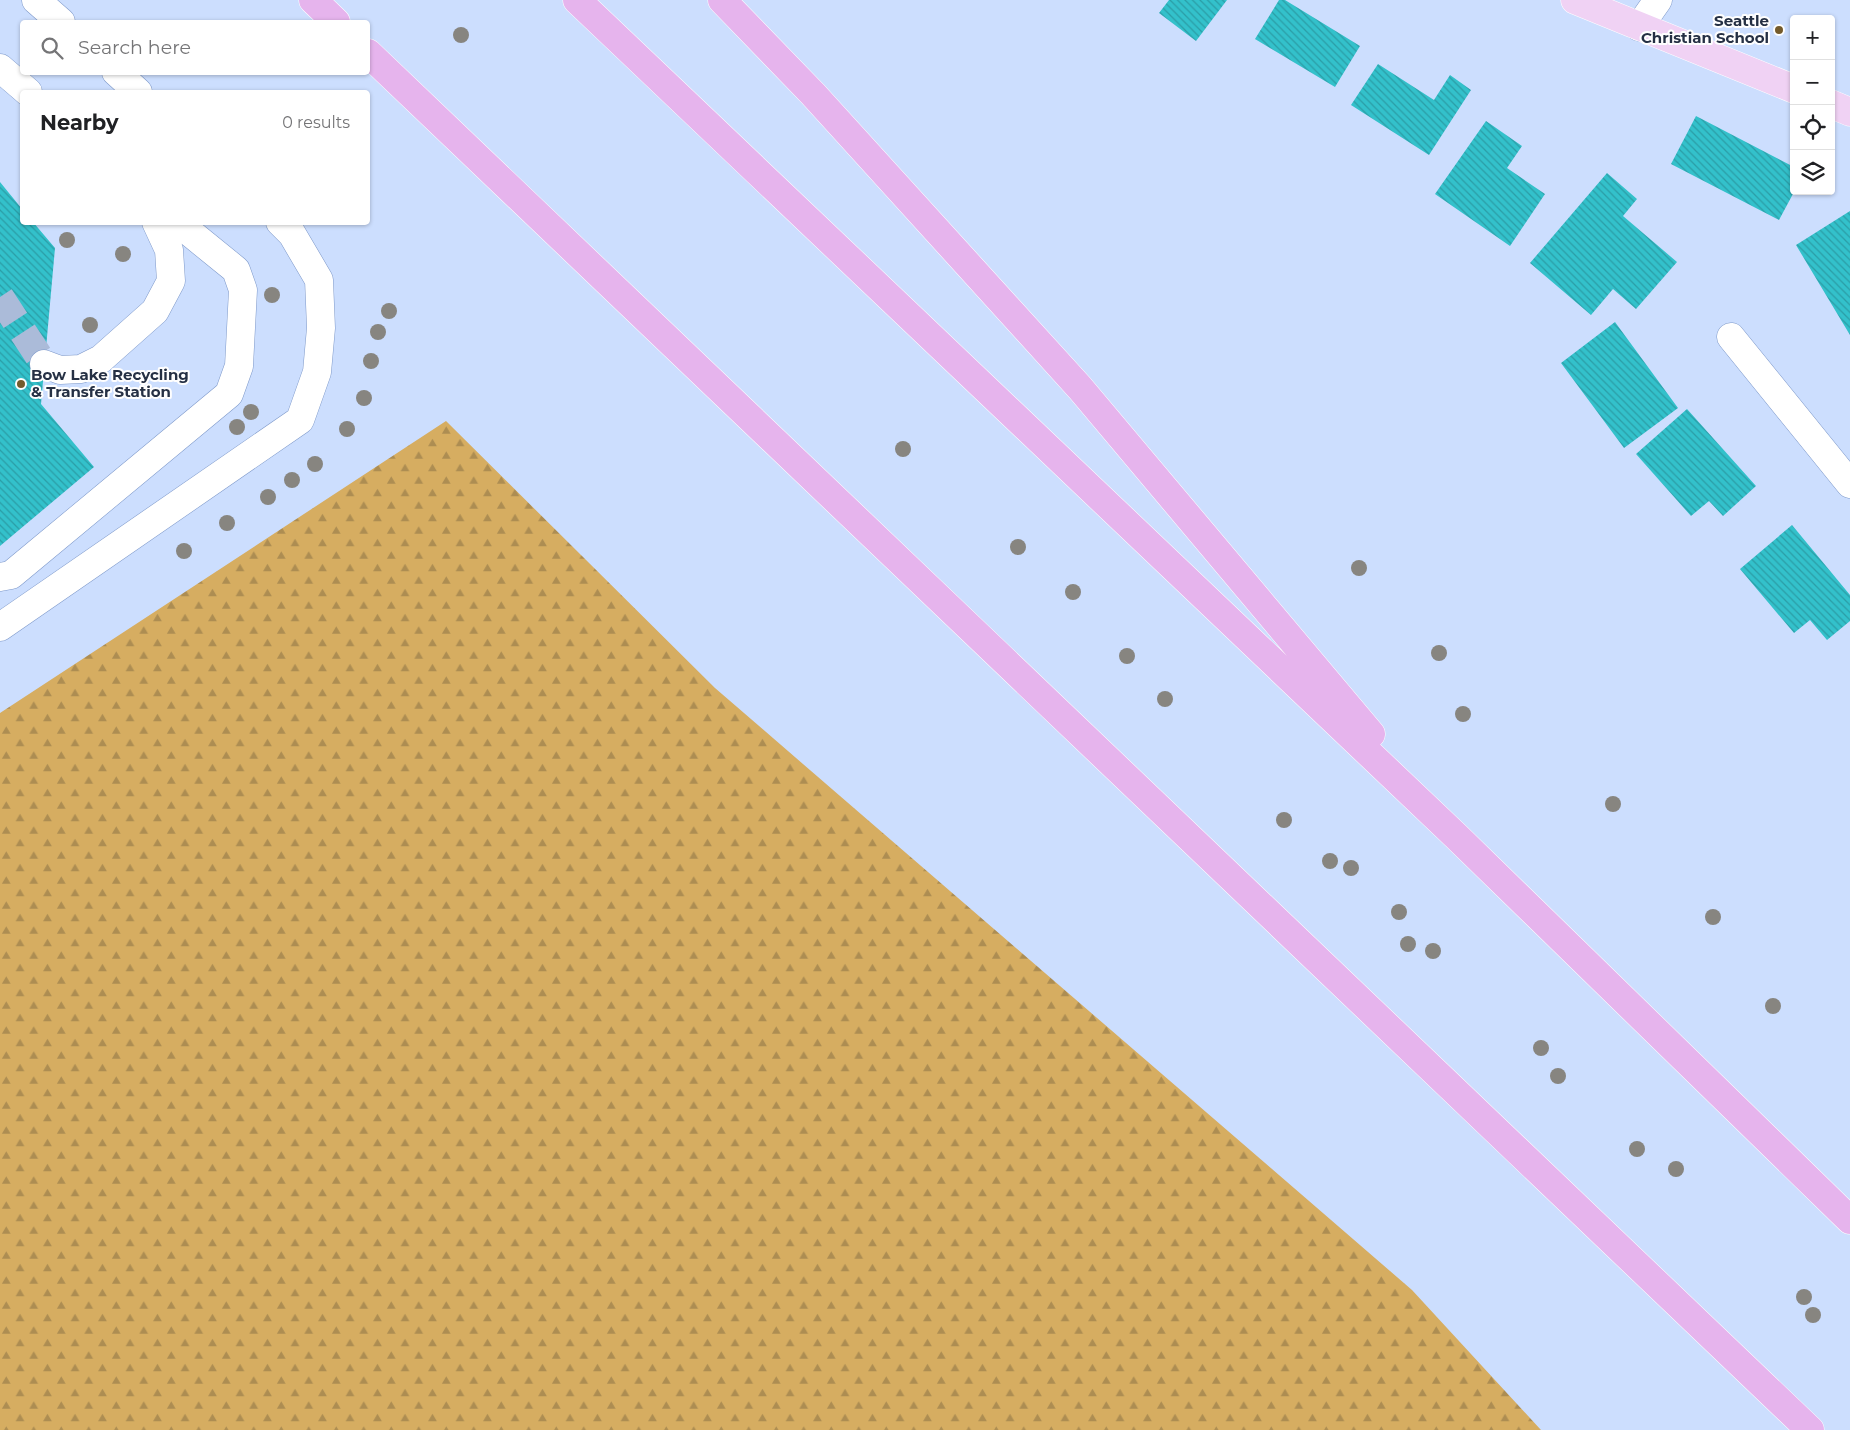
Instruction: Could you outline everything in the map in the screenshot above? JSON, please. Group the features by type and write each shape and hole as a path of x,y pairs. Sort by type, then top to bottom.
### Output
{"highway":[{"path":"313,0 334,20"},
{"path":"577,0 1457,837 1850,1220"},
{"path":"722,0 813,94 1080,388 1457,837"},
{"path":"370,55 1810,1430"}],"main road":[{"path":"1575,0 1790,87"},
{"path":"1833,105 1850,112"}],"street":[{"path":"36,0 59,20"},
{"path":"1639,27 1658,0"},
{"path":"0,68 26,90"},
{"path":"119,75 136,90"},
{"path":"44,364 60,370 81,369 101,359 155,311 171,280 169,250 157,225"},
{"path":"0,577 11,575 229,394 239,366 242,290 236,270 181,225"},
{"path":"0,627 300,420 316,372 321,328 319,280 292,234 283,225"},
{"path":"1731,337 1850,484"}],"green space":[{"path":"446,421 715,688 1412,1290 1541,1430 0,1430 0,713"}],"building":[{"path":"1169,0 1227,0 1196,41 1159,13"},
{"path":"1279,0 1285,0 1360,46 1335,87 1255,39"},
{"path":"1378,64 1434,100 1450,75 1471,90 1429,155 1351,105"},
{"path":"1696,116 1790,165 1790,195 1792,195 1779,220 1671,164"},
{"path":"1486,121 1522,146 1507,168 1545,194 1510,246 1435,194"},
{"path":"1607,173 1637,199 1623,216 1677,262 1636,309 1613,289 1591,315 1530,263"},
{"name":"Bow Lake Recycling & Transfer Station","path":"0,182 20,207 20,225 36,225 55,248 41,404 94,467 0,546"},
{"path":"1850,211 1850,335 1796,245"},
{"path":"1615,322 1678,408 1624,448 1561,363"},
{"path":"1687,409 1756,486 1723,516 1709,501 1691,516 1636,454"},
{"path":"1792,525 1850,595 1850,621 1827,640 1810,620 1794,633 1740,569"}],"tunnel":[{"path":"0,297 44,364"}],"place":[{"name":"Seattle Christian School","path":"1779,30"},
{"name":"Bow Lake Recycling & Transfer Station","path":"21,384"}]}
